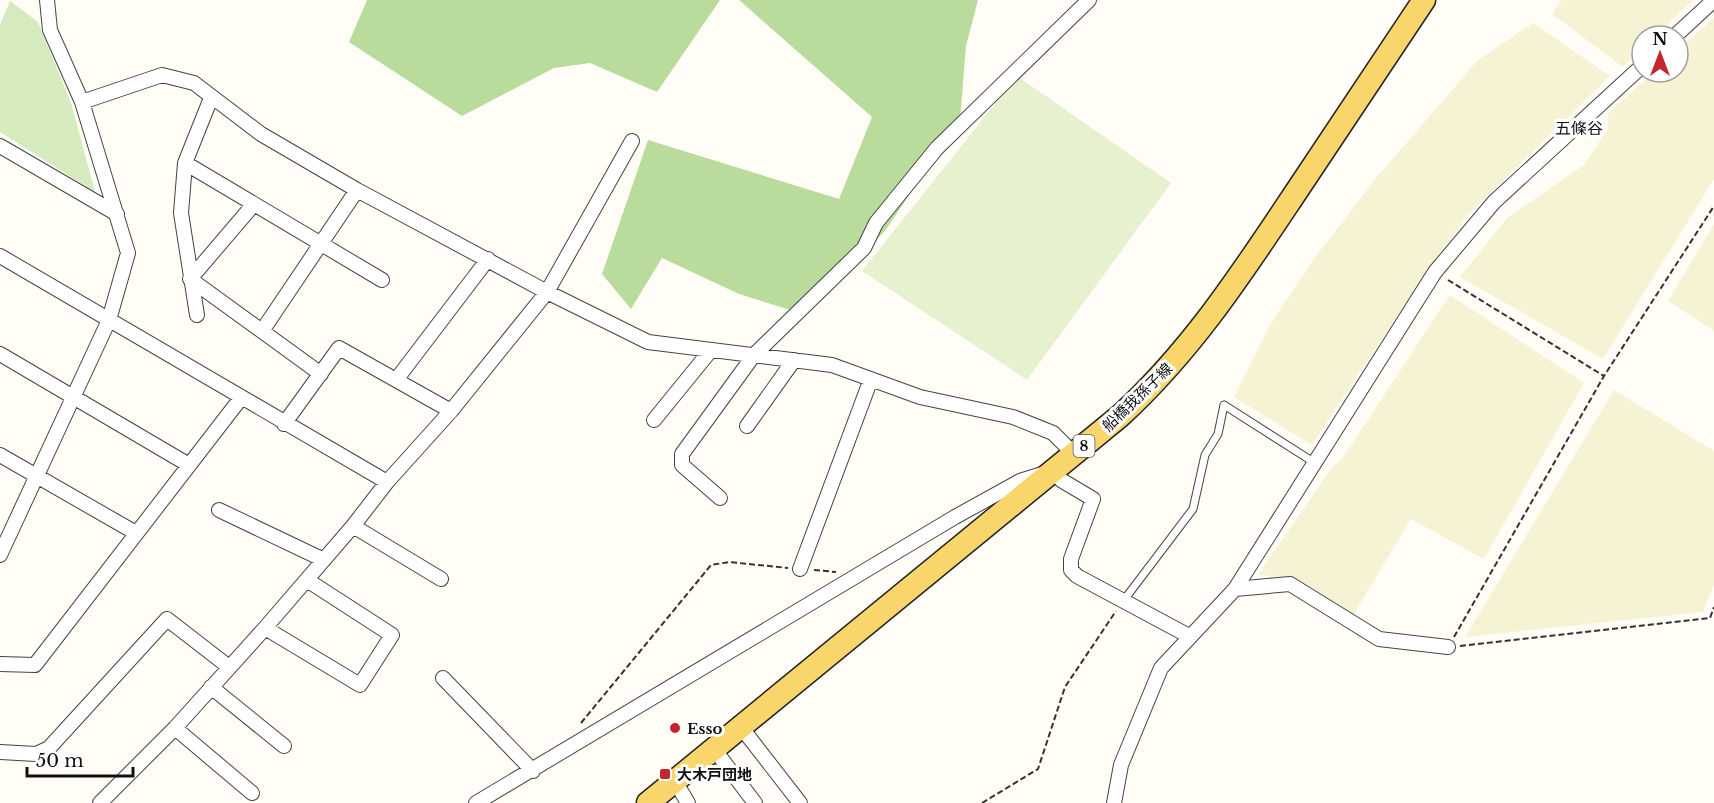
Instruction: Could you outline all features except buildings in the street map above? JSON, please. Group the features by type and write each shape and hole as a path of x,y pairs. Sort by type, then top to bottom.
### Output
{"main road":[{"name":"船橋我孫子線","path":"648,803 1055,470 1151,387 1194,340 1424,0"}],"street":[{"path":"0,555 110,320 128,253 82,102 50,30 47,0"},
{"path":"720,498 682,465 682,454 754,355 864,248 876,223 937,148 1089,0"},
{"path":"1688,24 1714,0"},
{"path":"82,102 162,75 194,83 261,134 357,190 547,292 648,342 832,365 920,397 1013,417 1053,433 1074,454"},
{"path":"1114,803 1121,765 1161,668 1235,589 1435,272 1494,202 1630,77"},
{"path":"197,315 181,213 185,163 212,98"},
{"path":"100,803 175,728 307,580 387,482 451,411 547,292 632,141"},
{"path":"0,146 117,214"},
{"path":"185,163 382,280"},
{"path":"262,331 357,190"},
{"path":"190,279 254,204"},
{"path":"0,256 284,424 387,482"},
{"path":"396,380 488,260"},
{"path":"190,279 321,374"},
{"path":"284,424 339,348 451,411"},
{"path":"654,420 711,350"},
{"path":"0,354 189,465"},
{"path":"747,426 794,360"},
{"path":"800,569 871,379"},
{"path":"0,664 34,665 240,398"},
{"path":"0,455 136,533"},
{"path":"476,803 859,574 1020,481 1055,470 1061,480 1093,499 1071,558 1071,570 1077,576 1189,636"},
{"path":"219,510 324,560"},
{"path":"353,526 441,579"},
{"path":"265,628 360,685 392,635 307,580"},
{"path":"1235,589 1290,584 1379,639 1448,647"},
{"path":"0,752 36,754 49,748 166,619 230,667"},
{"path":"442,678 533,771"},
{"path":"211,687 284,746"},
{"path":"741,727 800,803"},
{"path":"175,728 252,793"},
{"path":"714,749 754,803"},
{"path":"675,781 688,803"}],"lane":[{"path":"1124,600 1193,509 1205,454 1218,434 1224,405 1315,462"}],"path":[{"path":"1448,647 1604,376 1714,206"},
{"path":"1435,272 1604,376"},
{"path":"579,725 711,565 729,562 859,574"},
{"path":"982,803 1038,769 1065,687 1124,600"},
{"path":"1448,647 1710,618 1714,607"}],"shaded area":[{"path":"1561,0 1693,0 1668,24 1630,24 1630,60 1623,67 1552,14"},
{"path":"1714,18 1714,179 1603,359 1460,277 1507,218 1584,165 1608,129 1608,113 1641,84 1690,84 1690,39"},
{"path":"1533,23 1610,76 1466,217 1425,274 1312,445 1234,397 1271,323 1313,260 1377,177 1478,60"},
{"path":"1714,224 1714,331 1668,301"},
{"path":"1450,295 1584,383 1484,559 1411,519 1354,614 1298,579 1258,575 1332,467 1342,459"},
{"path":"1614,390 1714,451 1714,584 1703,612 1465,637"}],"green space":[{"path":"367,0 720,0 657,92 590,63 554,68 462,116 349,42"},
{"path":"739,0 978,0 966,46 960,120 885,231 803,314 739,294 662,258 631,309 602,274 648,140 839,199 872,117"},
{"path":"10,1 38,22 71,103 95,192 0,132 0,25"},
{"path":"1017,76 1171,183 1027,380 862,271"}],"place":[{"name":"Esso","path":"675,728"},
{"name":"大木戸団地","path":"665,774"}],"district":[{"name":"五條谷","path":"1579,128"}]}
